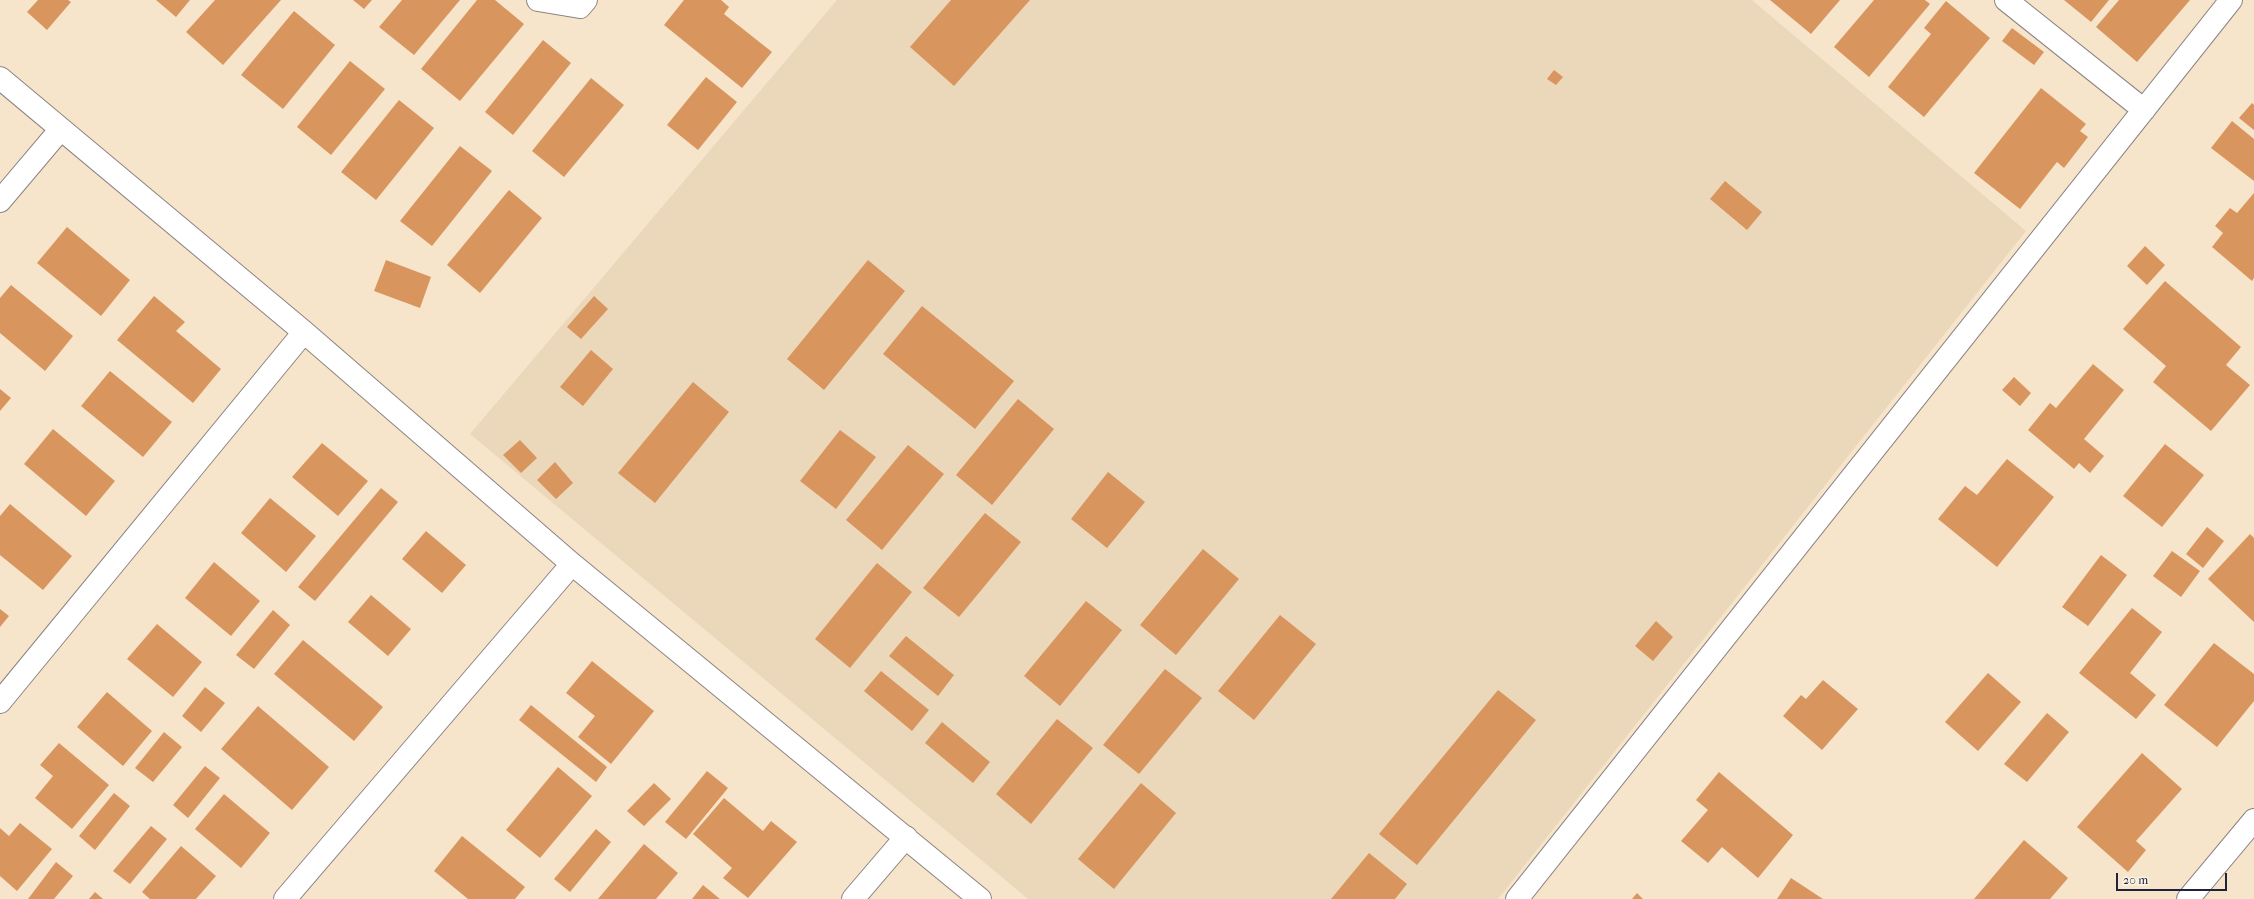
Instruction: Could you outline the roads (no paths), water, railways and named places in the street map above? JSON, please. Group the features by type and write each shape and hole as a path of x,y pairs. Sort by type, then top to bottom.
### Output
{"street":[{"path":"538,0 580,7 586,0"},
{"path":"2006,0 2144,110"},
{"path":"1517,899 2231,0"},
{"path":"0,78 60,130 304,332 572,564 980,899"},
{"path":"0,201 60,130"},
{"path":"0,702 304,332"},
{"path":"285,899 572,564"},
{"path":"2188,899 2254,820"},
{"path":"853,899 906,837"}]}
